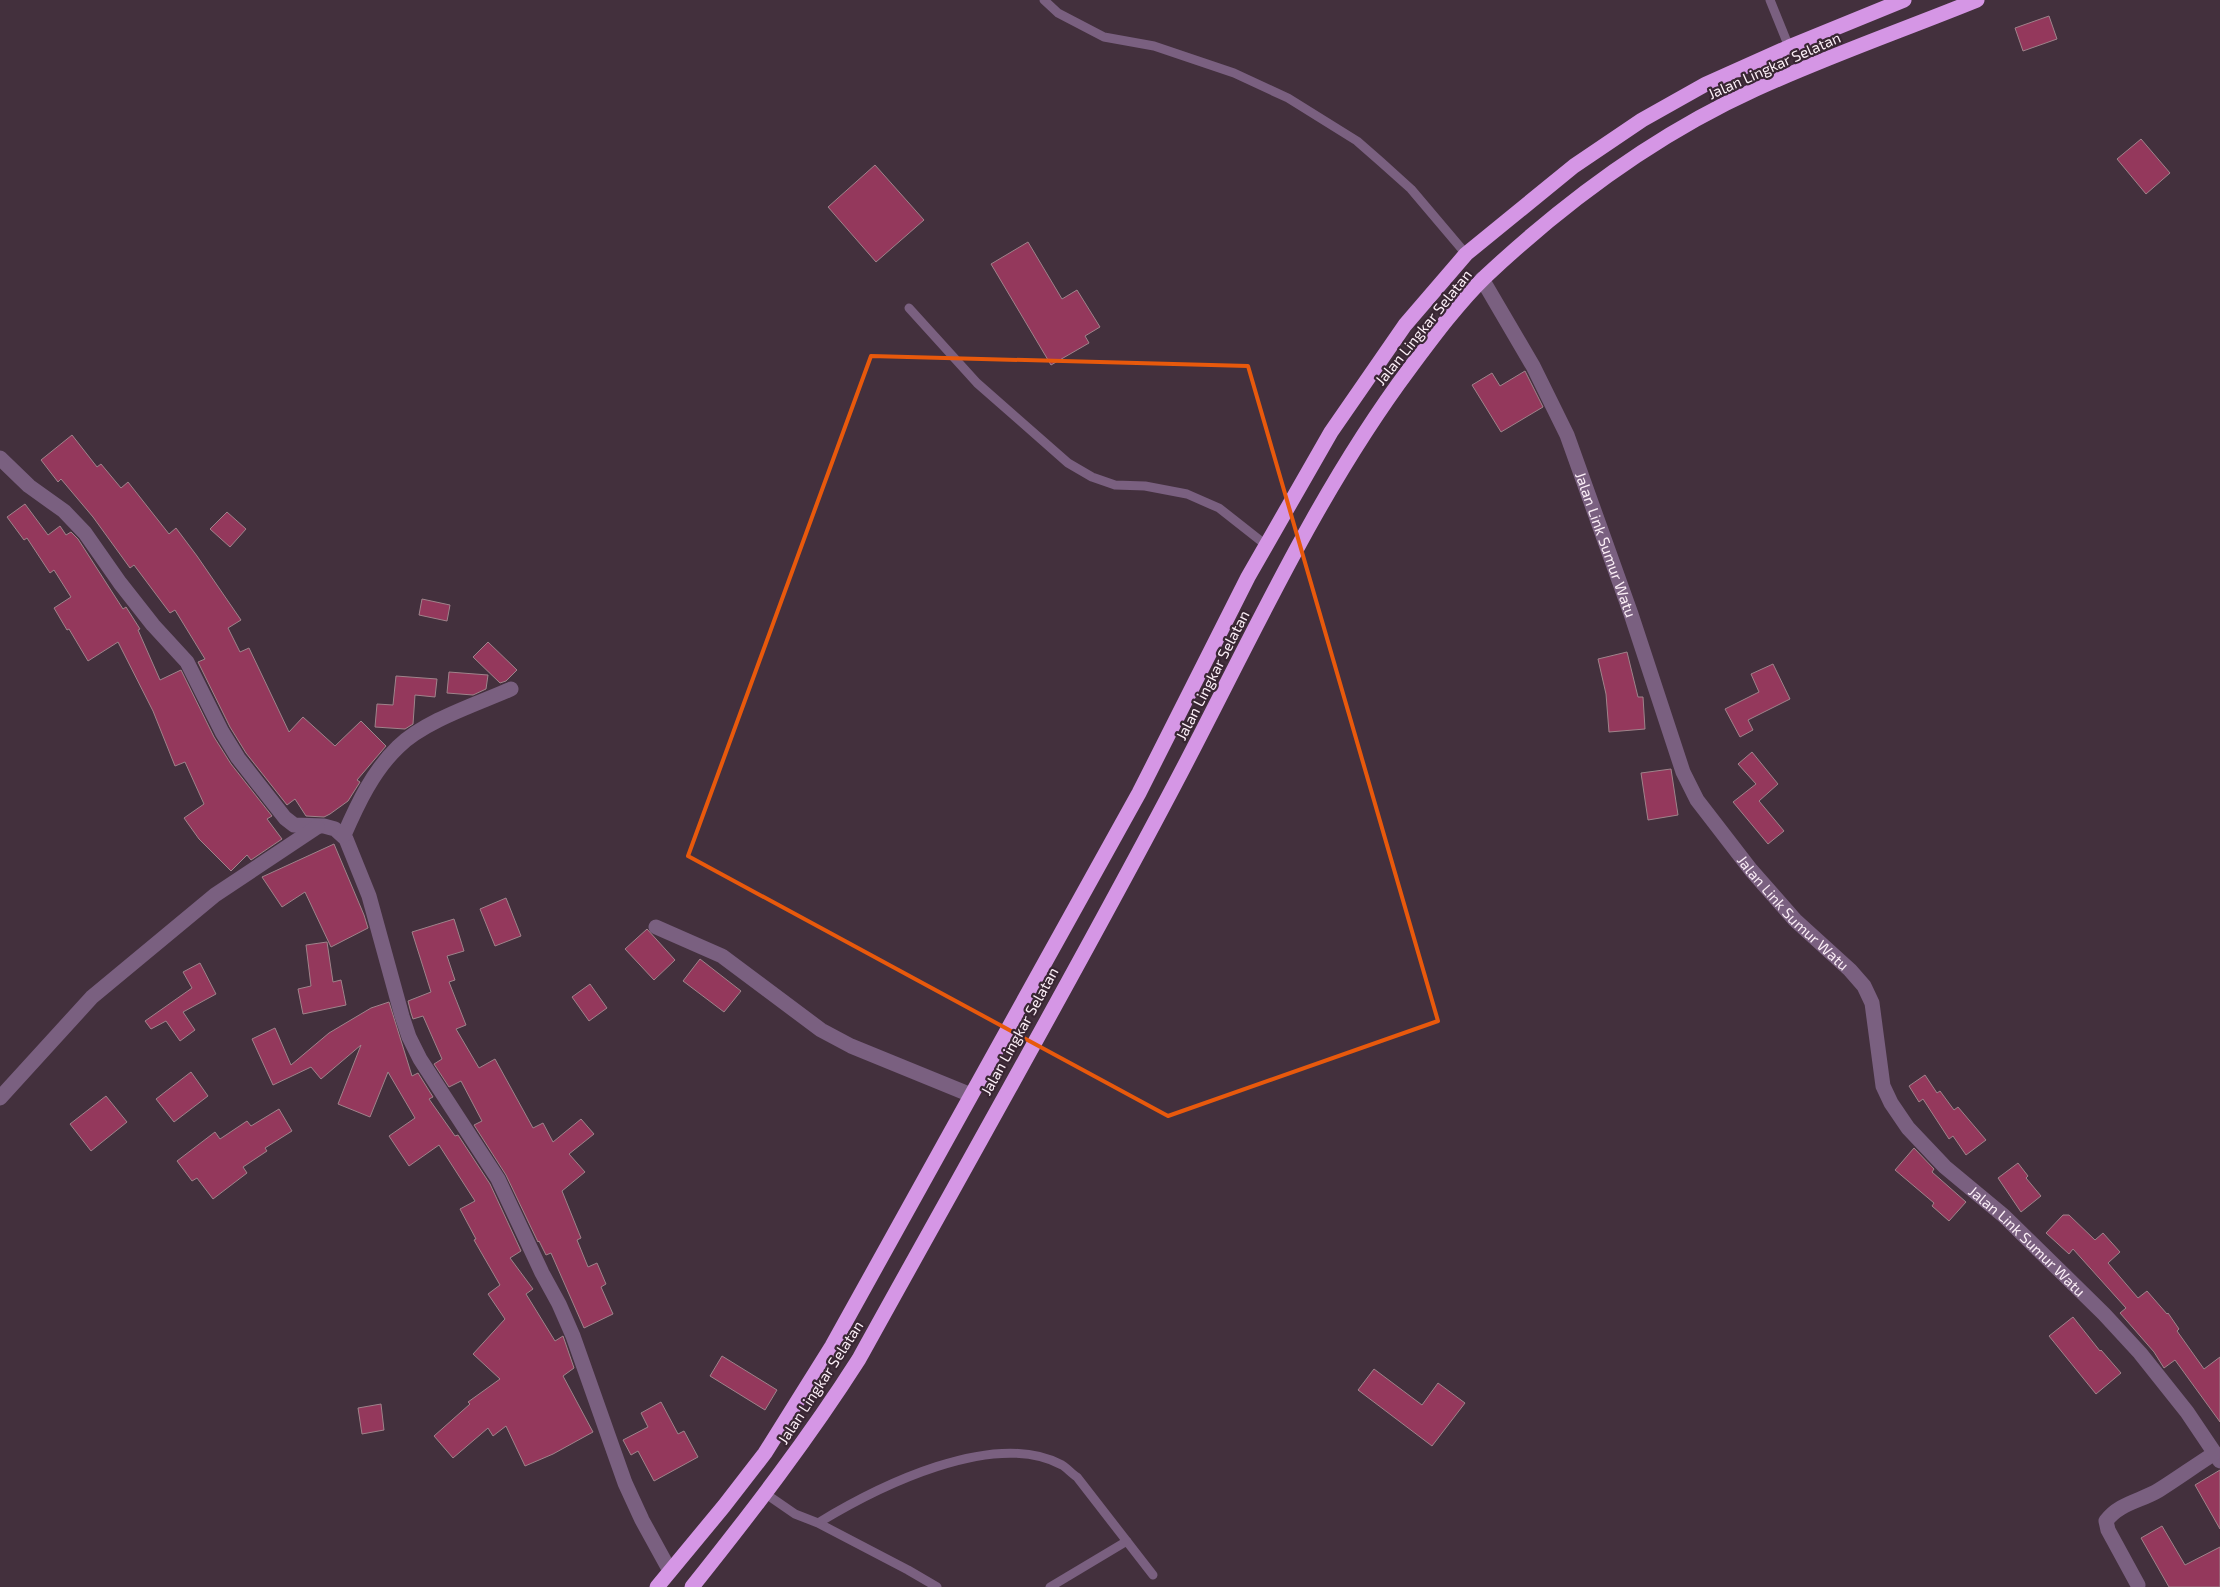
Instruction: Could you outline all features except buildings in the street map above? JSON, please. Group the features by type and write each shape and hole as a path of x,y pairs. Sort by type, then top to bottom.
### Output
{"highway":[{"name":"Jalan Lingkar Selatan","path":"657,1587 753,1468 800,1400 832,1346 1139,793 1266,545 1331,432 1405,325 1466,254 1574,166 1642,120 1706,84 1789,47 1904,0"},
{"name":"Jalan Lingkar Selatan","path":"693,1587 766,1494 829,1407 858,1359 1175,784 1268,604 1354,448 1428,345 1482,279 1582,196 1672,133 1754,90 1949,5 1977,0"},
{"path":"1356,396 1379,411"}],"street":[{"name":"Jalan Link Sumur Watu","path":"1482,279 1533,366 1567,435 1631,614 1683,772 1697,800 1751,870 1795,920 1850,970 1864,986 1872,1003 1884,1086 1891,1103 1908,1128 1945,1167 2004,1216 2092,1302 2140,1353 2187,1412 2217,1457"},
{"path":"0,458 29,486 64,511 85,533 120,583 153,625 187,662 234,752 285,818 294,825 330,828 344,834 369,896 409,1037 420,1059 498,1179 573,1336 625,1483 642,1520 670,1571"},
{"path":"344,834 370,783 398,746 412,735 432,724 511,689"},
{"path":"0,1098 92,997 215,895 317,827"},
{"path":"656,926 722,956 821,1030 851,1046 971,1095"},
{"path":"2138,1585 2108,1530 2106,1520 2121,1507 2137,1501 2217,1457"}],"lane":[{"path":"1044,0 1058,13 1104,36 1154,46 1234,73 1288,98 1358,141 1410,189 1466,254"},
{"path":"1770,0 1789,47"},
{"path":"909,308 977,383 1068,463 1092,477 1116,485 1145,486 1187,494 1219,508 1266,545"},
{"path":"818,1523 861,1498 904,1477 980,1456 1020,1454 1039,1457 1062,1466 1083,1484 1153,1575"},
{"path":"766,1494 795,1514 818,1523 937,1587"},
{"path":"1050,1587 1127,1541"}],"highlighted area":[{"path":"871,356 1248,366 1438,1021 1168,1116 688,856"}]}
